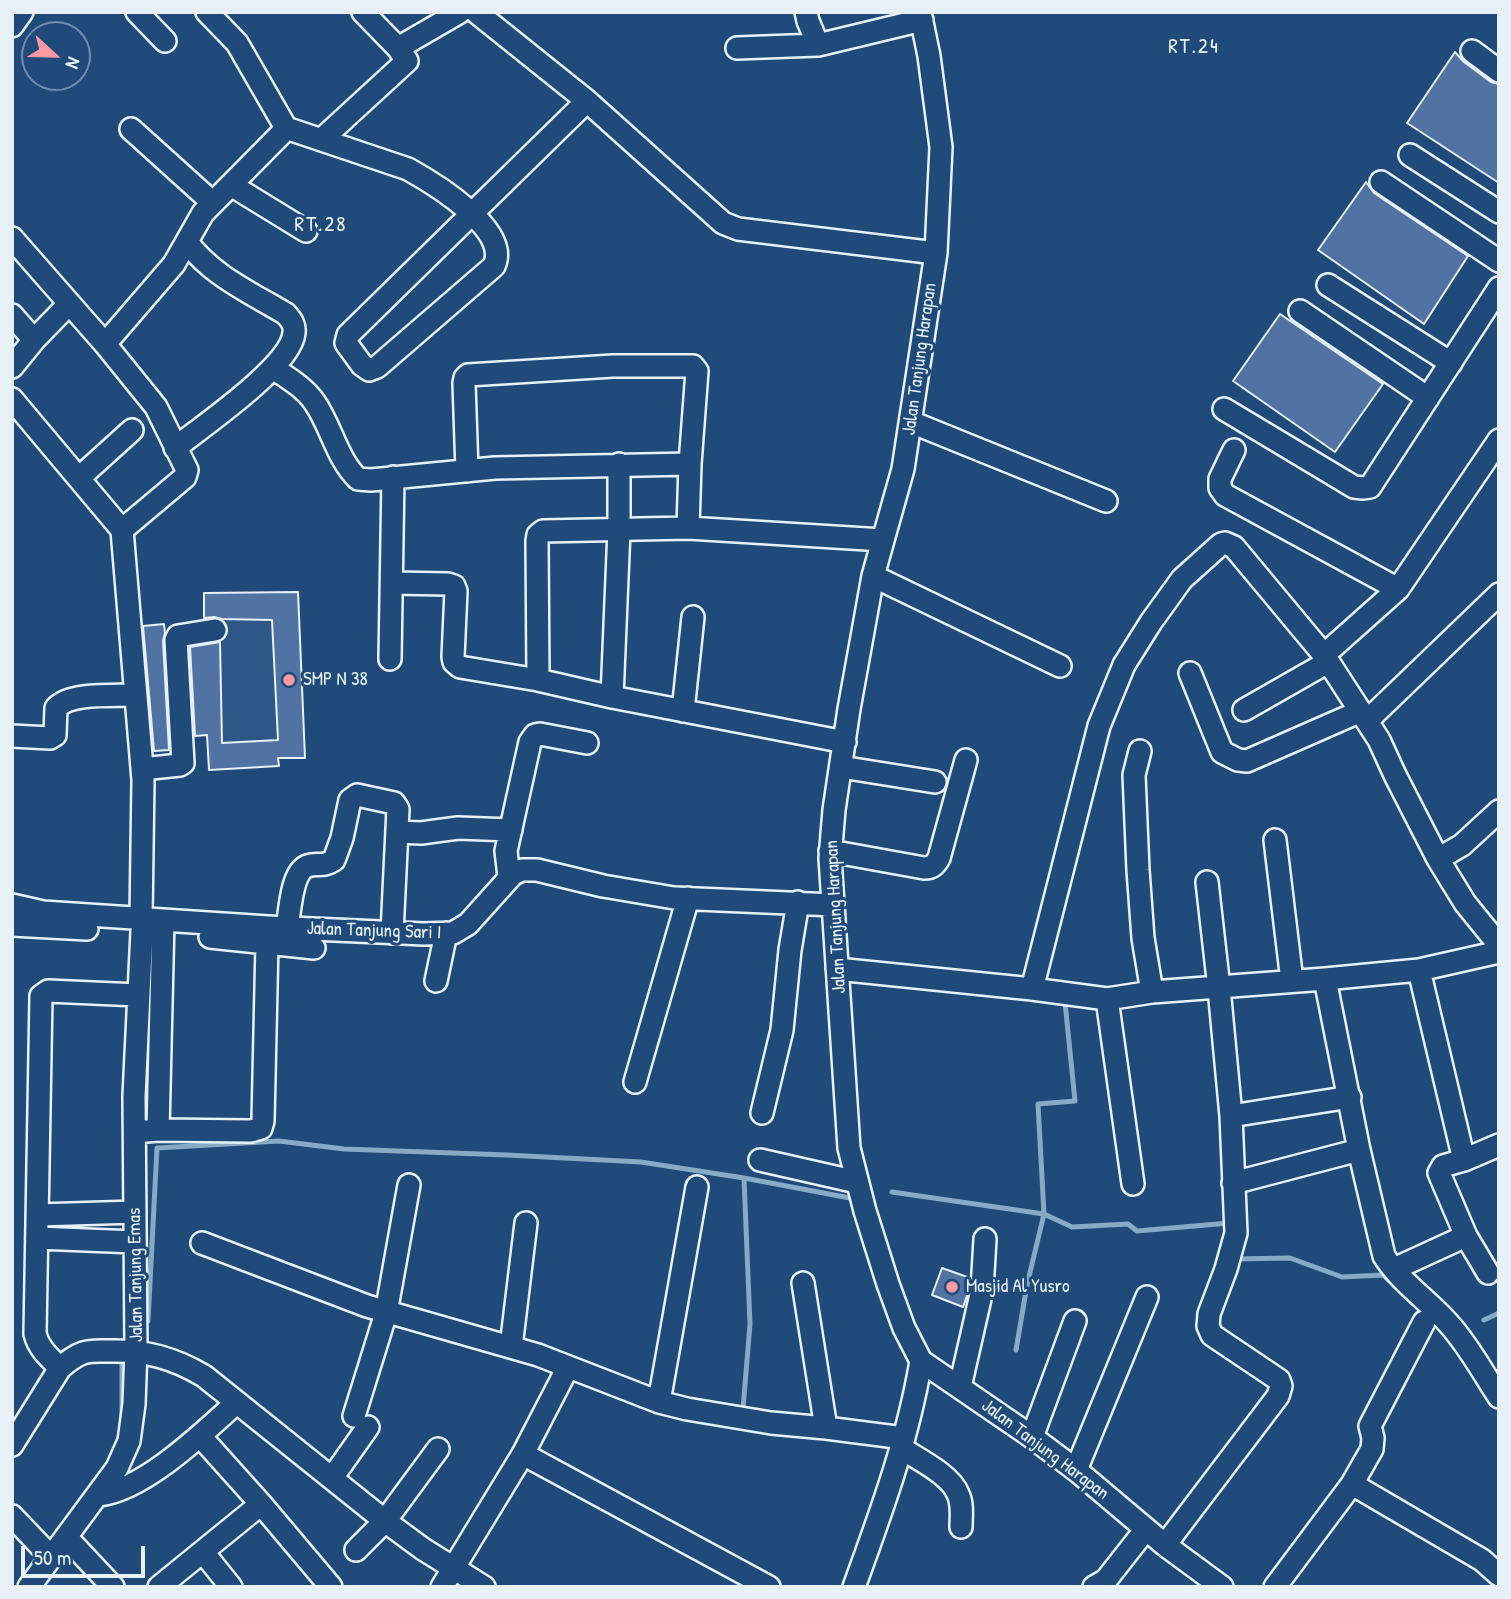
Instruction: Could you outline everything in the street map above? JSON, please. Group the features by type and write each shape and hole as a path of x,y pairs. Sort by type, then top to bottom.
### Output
{"street":[{"path":"12,26 22,12"},
{"path":"136,12 165,41"},
{"path":"207,12 237,43 287,128 408,169 425,178 473,214 493,239 498,256 494,266 377,367 366,369 346,343 348,335 473,214 587,101"},
{"path":"321,140 407,61 363,12"},
{"path":"398,48 460,12"},
{"path":"476,12 587,101 723,223 738,229 936,253"},
{"path":"806,12 818,45"},
{"path":"737,48 818,45 921,16"},
{"name":"Jalan Tanjung Harapan","path":"921,16 941,147 936,253 903,469 873,576 849,709 830,851 848,1136 865,1211 900,1317 921,1361 1076,1470 1165,1545 1222,1587"},
{"path":"1472,51 1499,71"},
{"path":"105,344 174,264 203,213 287,128"},
{"path":"131,130 213,202"},
{"path":"1410,155 1499,212"},
{"path":"1381,182 1499,261"},
{"path":"231,185 306,231"},
{"path":"12,238 156,407 187,470 185,477 122,530"},
{"path":"176,448 273,368 289,348 295,331 294,324 286,314 215,272 187,242"},
{"path":"1328,285 1451,363"},
{"path":"1224,408 1354,487 1370,487 1499,288"},
{"path":"12,367 69,304"},
{"path":"1300,311 1428,398"},
{"path":"12,316 34,340"},
{"path":"467,471 464,385 467,376 613,366 690,366 697,371 688,528"},
{"path":"273,368 302,388 315,402 339,451 355,476 363,480 467,471 619,464 690,464"},
{"path":"12,399 122,530 152,925 158,1130"},
{"path":"911,422 1106,501"},
{"path":"79,478 132,430"},
{"path":"1244,710 1326,658 1398,589 1499,440"},
{"path":"1234,450 1220,479 1220,488 1225,495 1398,589"},
{"path":"612,697 620,530 619,464"},
{"path":"390,659 393,477"},
{"path":"538,680 537,541 538,535 543,531 688,528 883,540"},
{"path":"1032,989 1099,726 1124,665 1182,579 1225,543 1234,547 1326,658 1379,740 1438,859 1465,903 1499,944"},
{"path":"873,576 1060,666"},
{"path":"392,583 454,586 457,591 453,657 456,664 465,669 538,680 845,742"},
{"path":"1190,673 1222,752 1238,760 1247,761 1364,715 1499,594"},
{"path":"683,711 693,617"},
{"path":"142,769 183,763 176,640 178,636 215,630"},
{"path":"12,736 50,738 55,735 56,708 65,701 83,697 135,695"},
{"path":"587,743 540,734 535,735 530,742 506,850 509,877 517,872 537,870 674,898 834,905"},
{"path":"1140,751 1134,775 1138,870 1143,938 1152,992"},
{"path":"830,851 924,868 934,865 939,858 967,760"},
{"path":"841,767 935,782"},
{"path":"287,928 295,880 304,867 324,865 334,860 342,838 348,804 358,795 395,804 398,809 392,933"},
{"path":"1438,859 1462,845 1499,811"},
{"path":"398,832 421,833 458,828 511,830"},
{"path":"1275,840 1292,981"},
{"name":"Jalan Tanjung Sari I","path":"12,905 43,912 152,925 453,933 465,927 509,877"},
{"path":"1165,1545 1278,1396 1282,1386 1279,1380 1212,1335 1208,1326 1209,1314 1236,1233 1231,1116 1207,882"},
{"path":"635,1082 688,898"},
{"path":"762,1113 782,1030 798,902"},
{"path":"12,925 152,925 314,948"},
{"name":"Jalan Tanjung Emas","path":"29,1587 117,1468 129,1441 134,1413 136,1350 135,1132 138,996 152,925"},
{"path":"436,981 446,933"},
{"path":"135,1132 261,1128 267,943"},
{"path":"837,969 1107,999 1152,992 1419,970 1499,952"},
{"path":"1419,970 1464,1160"},
{"path":"1325,979 1359,1150 1384,1256 1451,1325 1499,1397"},
{"path":"60,1368 42,1350 35,1334 41,996 48,991 138,996"},
{"path":"1107,999 1133,1184"},
{"path":"1231,1116 1350,1097"},
{"path":"1488,1273 1466,1236 1439,1173 1443,1166 1499,1145"},
{"path":"1233,1183 1359,1150"},
{"path":"760,1160 857,1182"},
{"path":"332,1478 361,1422 386,1312 409,1185"},
{"path":"659,1402 697,1187"},
{"path":"511,1347 526,1223"},
{"path":"37,1227 135,1227"},
{"path":"37,1227 135,1227"},
{"path":"1394,1269 1466,1236"},
{"path":"960,1387 982,1290 985,1239"},
{"path":"202,1243 386,1312 511,1347 659,1402 729,1417 826,1428 903,1443 955,1488 960,1496 961,1527"},
{"path":"803,1283 826,1428"},
{"path":"1076,1470 1147,1297"},
{"path":"1032,1437 1075,1321"},
{"path":"1275,1587 1352,1484 1371,1448 1373,1438 1370,1426 1424,1322"},
{"path":"14,1439 60,1368 71,1359 86,1352 136,1350 173,1361 212,1382 385,1521 423,1549 484,1587"},
{"path":"854,1587 903,1443 921,1361"},
{"path":"442,1587 523,1454 568,1367"},
{"path":"98,1495 116,1492 134,1484 158,1468 200,1436 236,1403"},
{"path":"200,1436 329,1586"},
{"path":"356,1550 385,1521 438,1450"},
{"path":"523,1454 769,1587"},
{"path":"1352,1484 1482,1560 1499,1574"},
{"path":"159,1587 261,1504"},
{"path":"12,1516 51,1557"},
{"path":"1094,1587 1106,1580 1146,1529"},
{"path":"67,1538 113,1587"},
{"path":"203,1552 231,1587"}],"shaded area":[{"path":"219,619 272,620 278,740 222,743"}],"building":[{"path":"1455,52 1491,82 1499,84 1499,183 1407,123"},
{"path":"1366,182 1374,193 1468,256 1424,324 1318,250"},
{"path":"1280,314 1383,384 1335,452 1233,381"},
{"path":"298,592 305,758 278,758 279,766 209,770 207,735 195,736 190,647 220,642 222,743 278,740 272,620 204,618 204,593"},
{"path":"164,624 169,750 154,751 143,626"},
{"name":"Masjid Al Yusro","path":"942,1268 970,1278 963,1307 932,1295"}],"waterway":[{"path":"1016,1350 1027,1285 1044,1214 1038,1104 1075,1101 1065,1002"},
{"path":"148,1321 157,1148 279,1141 344,1149 641,1162 850,1198"},
{"path":"743,1409 750,1324 744,1178"},
{"path":"892,1192 1044,1214 1072,1227 1128,1224 1137,1231 1229,1223"},
{"path":"1234,1259 1290,1258 1342,1277 1383,1275 1398,1289"},
{"path":"1484,1320 1499,1313"},
{"path":"122,1361 122,1424"}],"place":[{"name":"SMP N 38","path":"289,680"},
{"name":"Masjid Al Yusro","path":"952,1287"}],"district":[{"name":"RT.24","path":"1194,47"},
{"name":"RT.28","path":"321,225"}]}
